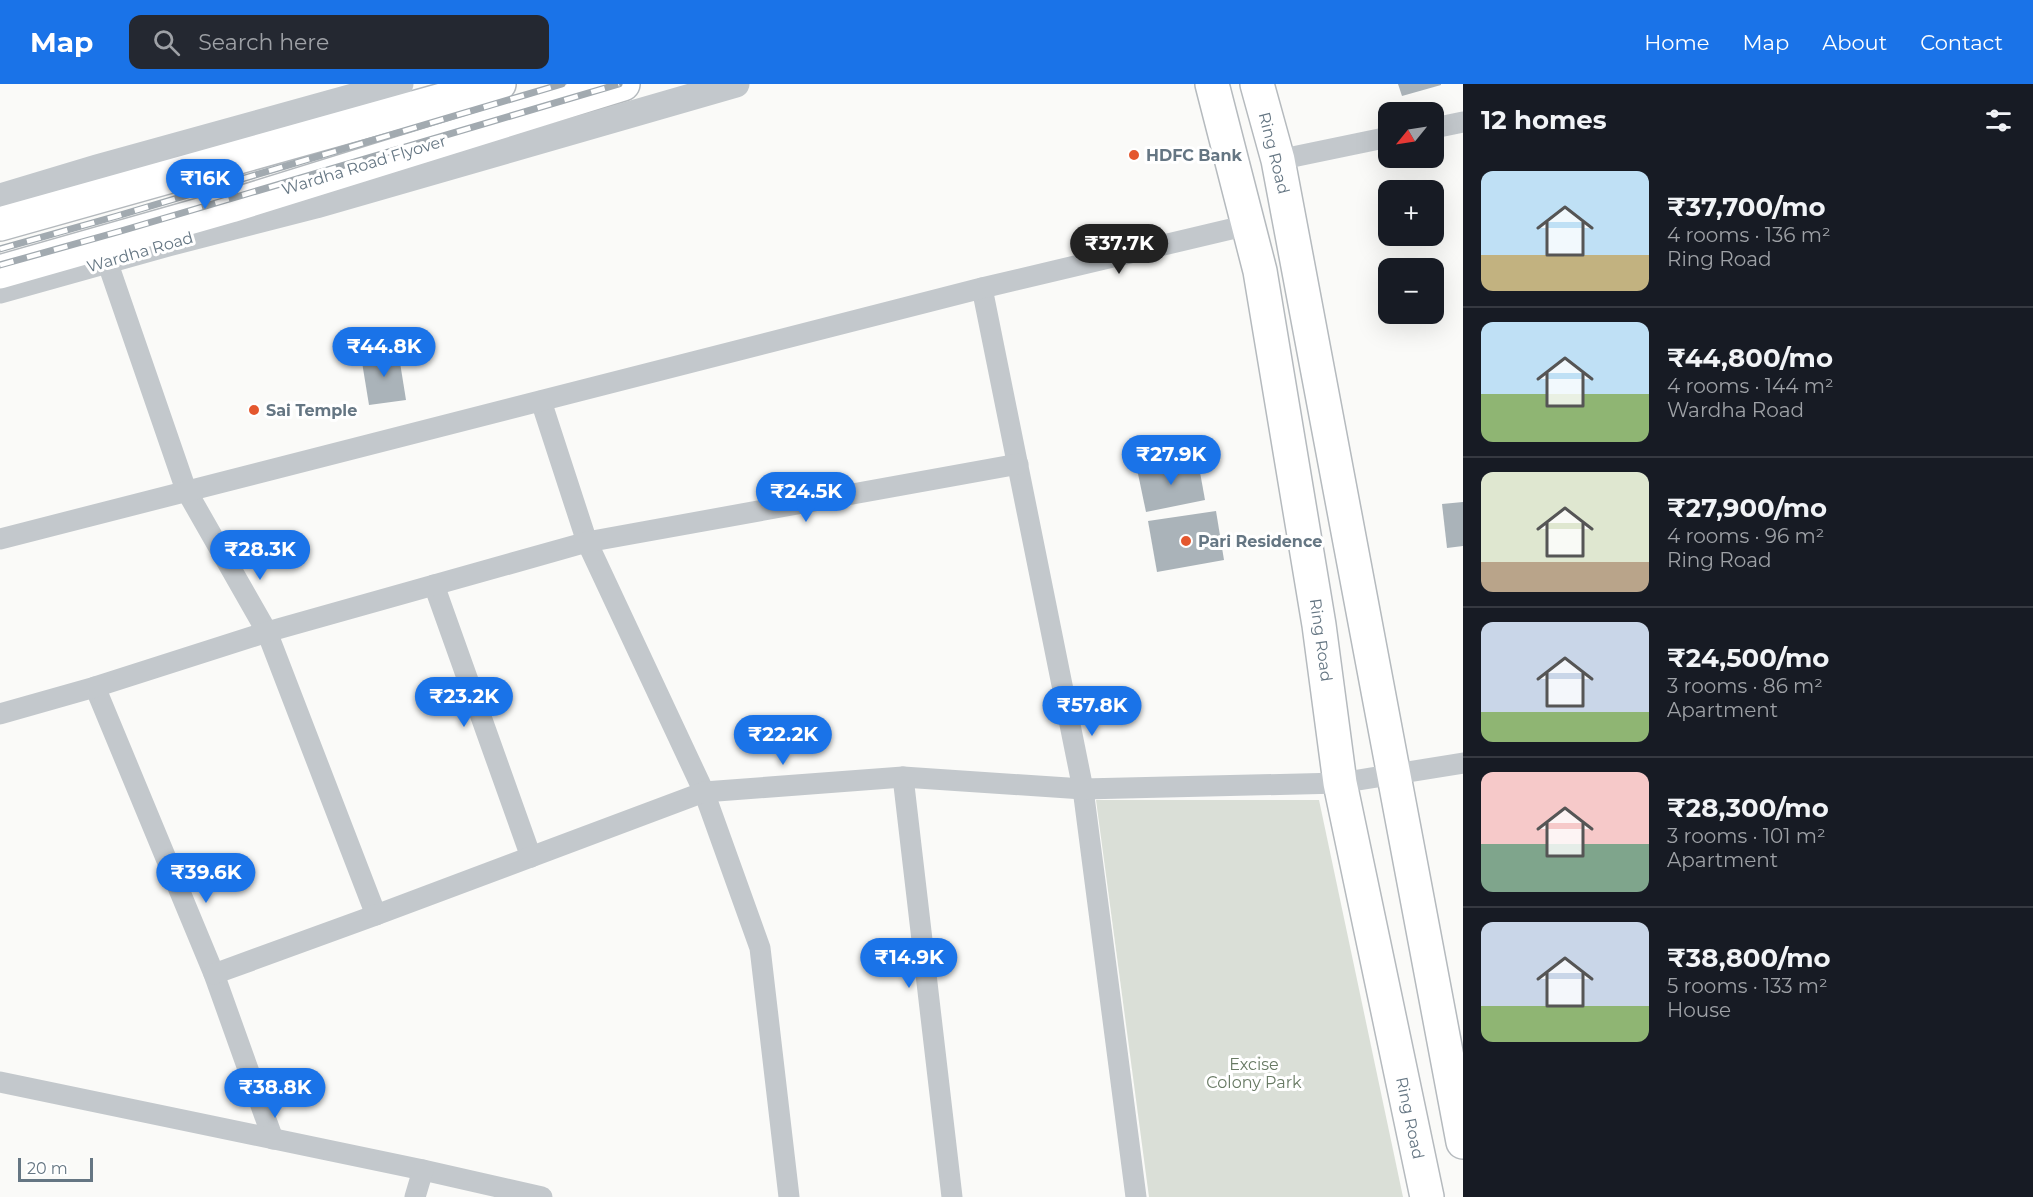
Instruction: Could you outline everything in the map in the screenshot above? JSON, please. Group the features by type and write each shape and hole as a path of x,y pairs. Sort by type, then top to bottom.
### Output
{"main road":[{"path":"0,224 499,84"},
{"name":"Wardha Road Flyover","path":"0,272 231,206 623,84"},
{"name":"Ring Road","path":"1212,84 1260,271 1317,613 1340,783 1427,1197"},
{"name":"Ring Road","path":"1257,84 1278,160 1463,1142"}],"street":[{"path":"0,197 359,89 400,84"},
{"name":"Wardha Road","path":"0,290 168,243 315,206 736,84"},
{"path":"1444,126 1463,122"},
{"path":"1278,160 1378,139"},
{"path":"0,539 982,288 1248,225"},
{"path":"106,261 186,490 267,632 376,915"},
{"path":"982,288 1083,789 1136,1197"},
{"path":"541,401 587,542 704,792 760,948 789,1197"},
{"path":"0,714 95,687 267,632 587,542 1018,464"},
{"path":"434,585 531,857"},
{"path":"95,687 214,974 273,1139"},
{"path":"214,974 704,792 903,777 1083,789 1340,783 1394,776 1463,762"},
{"path":"903,777 952,1197"},
{"path":"0,1082 542,1197"},
{"path":"415,1197 423,1170"}],"green space":[{"name":"Excise Colony Park","path":"1096,800 1319,800 1403,1197 1149,1197"}],"building":[{"path":"1398,84 1441,84 1441,85 1402,96"},
{"path":"398,350 406,400 369,405 361,356"},
{"path":"1198,461 1205,500 1146,512 1137,469"},
{"path":"1463,502 1463,546 1447,548 1442,504"},
{"name":"Pari Residence","path":"1216,511 1224,560 1157,572 1148,521"}],"railway":[{"path":"0,249 562,84"},
{"path":"0,265 619,84"}],"place":[{"name":"HDFC Bank","path":"1134,155"},
{"name":"Sai Temple","path":"254,410"},
{"name":"Pari Residence","path":"1186,541"}]}
